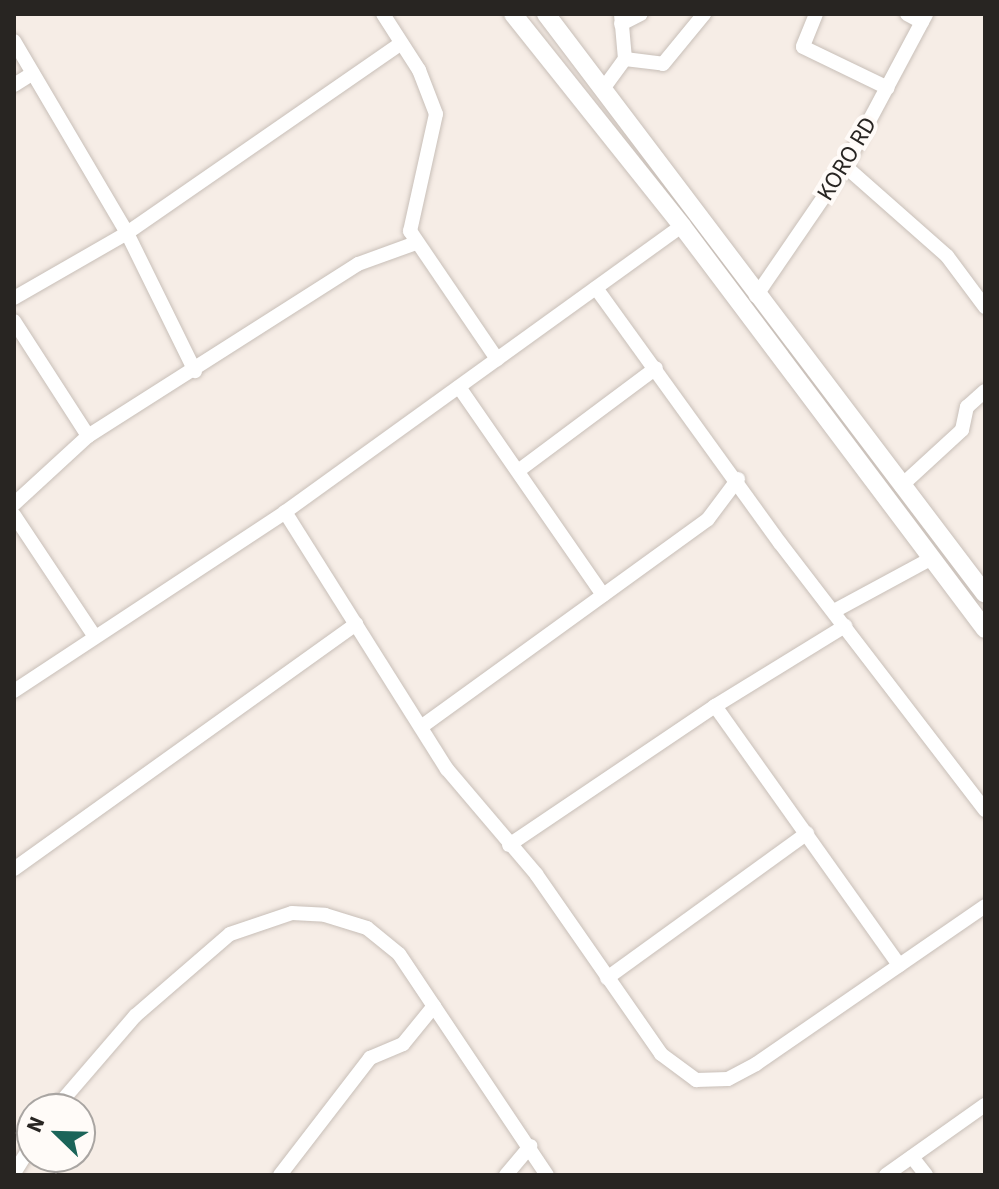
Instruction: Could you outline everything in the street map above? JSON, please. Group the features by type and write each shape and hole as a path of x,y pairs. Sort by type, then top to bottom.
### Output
{"main road":[{"path":"513,14 682,226 985,629"},
{"path":"546,14 756,296 985,594"}],"street":[{"path":"383,14 430,91 436,114 433,143 410,218 416,243 497,359"},
{"path":"603,89 625,59 621,19 641,14"},
{"path":"625,59 663,64 704,14"},
{"path":"816,14 803,47 888,88"},
{"path":"907,14 924,18"},
{"name":"KORO RD","path":"756,296 845,166 924,18"},
{"path":"14,41 127,233 195,371"},
{"path":"14,298 127,233 401,43"},
{"path":"14,85 33,73"},
{"path":"845,166 919,228 983,298"},
{"path":"14,691 285,512 682,226"},
{"path":"14,504 88,436 195,371 358,264 416,243"},
{"path":"596,288 738,479 780,543 836,610 985,810"},
{"path":"14,321 88,436"},
{"path":"518,471 656,368"},
{"path":"459,387 603,595"},
{"path":"901,486 962,430 967,407 985,391"},
{"path":"421,727 708,519 738,479"},
{"path":"285,512 476,808 536,874 661,1054 675,1069 711,1084 756,1064 985,906"},
{"path":"14,515 95,637"},
{"path":"836,610 932,558"},
{"path":"14,869 356,624"},
{"path":"509,845 715,706 845,626"},
{"path":"715,706 899,965"},
{"path":"607,978 807,833"},
{"path":"69,1093 135,1016 230,934 277,916 325,915 367,928 399,954 547,1175"},
{"path":"280,1175 370,1058 403,1044 434,1006"},
{"path":"886,1175 985,1105"},
{"path":"506,1175 530,1146"},
{"path":"912,1157 926,1175"}]}
